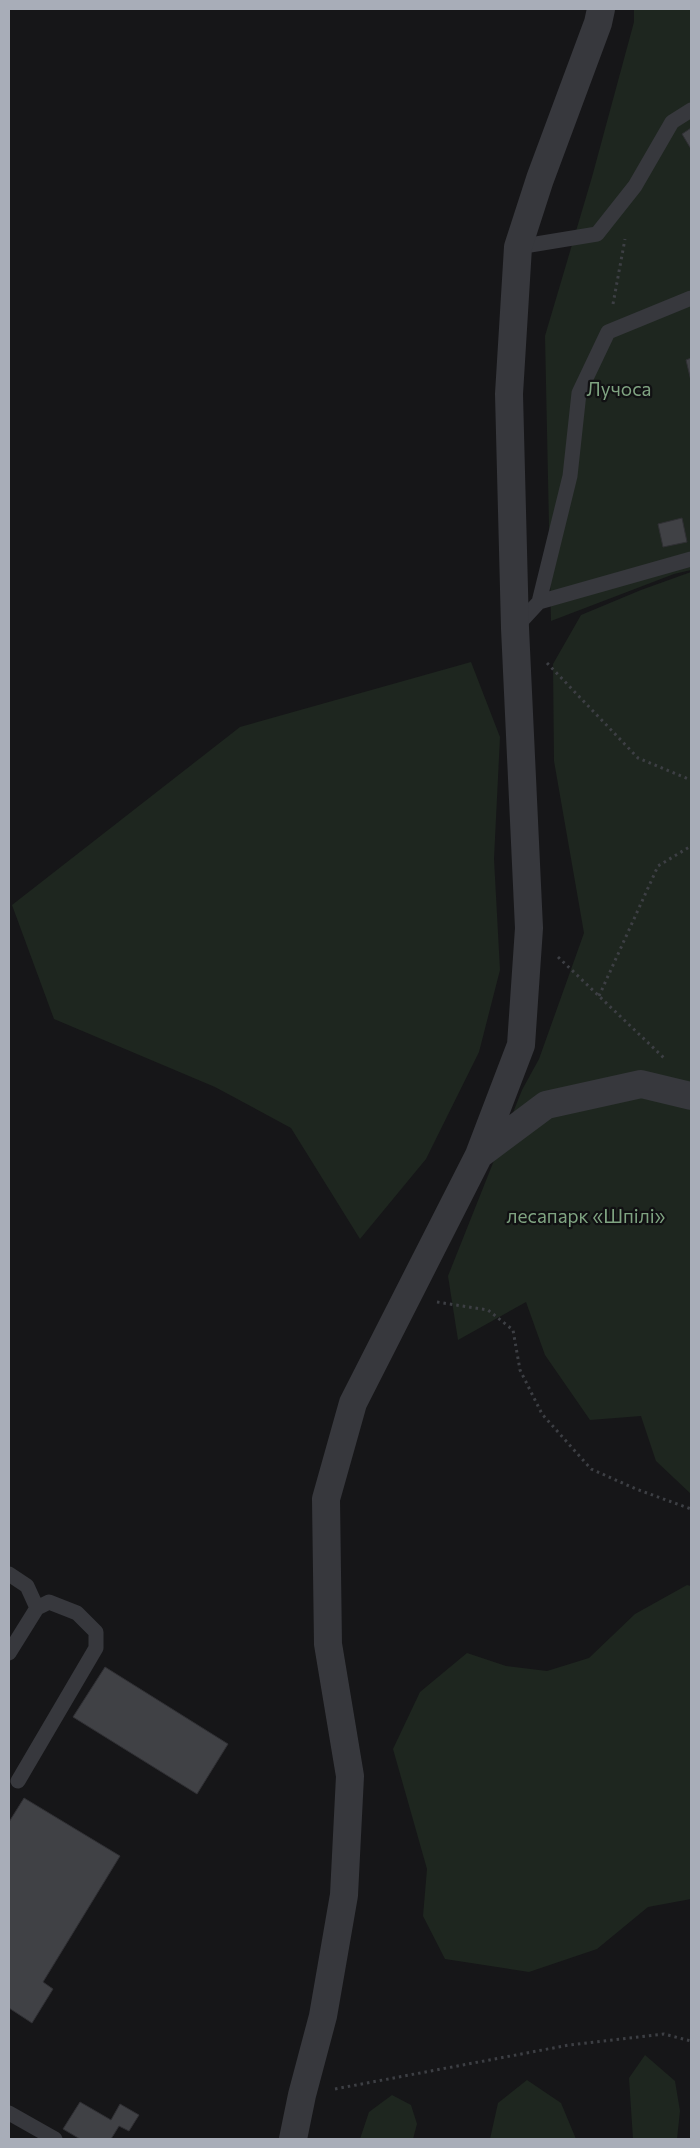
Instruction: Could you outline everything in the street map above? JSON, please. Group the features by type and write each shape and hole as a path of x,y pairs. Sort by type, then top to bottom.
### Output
{"street":[{"path":"293,2139 302,2095 323,2016 344,1895 350,1776 328,1644 326,1499 353,1403 479,1155 521,1045 529,928 515,628 509,394 518,247 540,179 598,23 601,9"},
{"path":"479,1155 546,1105 641,1084 691,1096"}],"lane":[{"path":"518,247 597,234 635,186 672,122 691,110"},
{"path":"515,628 539,602 570,476 579,393 608,332 691,298"},
{"path":"539,602 691,559"},
{"path":"9,1574 27,1586 37,1608"},
{"path":"9,1653 37,1608 48,1602 77,1614 96,1632 96,1648 18,1781"},
{"path":"9,2112 55,2139"}],"path":[{"path":"608,332 626,235"},
{"path":"515,628 638,758 691,780"},
{"path":"599,996 658,866 691,846"},
{"path":"529,928 670,1064"},
{"path":"407,1295 432,1302 488,1310 513,1330 520,1370 542,1414 591,1469 636,1489 691,1508"},
{"path":"302,2095 569,2045 664,2034 691,2041"}],"green space":[{"name":"Лучоса","path":"634,9 691,9 691,570 674,574 551,621 545,336 592,177 634,22"},
{"name":"лесапарк «Шпілі»","path":"691,572 691,1494 656,1461 641,1416 590,1420 545,1355 526,1302 458,1340 448,1276 522,1090 539,1059 584,933 554,761 553,664 581,615"},
{"path":"471,662 500,737 494,859 500,970 479,1052 426,1159 360,1239 291,1128 215,1087 54,1019 12,905 240,727"},
{"path":"687,1585 691,1586 691,1899 648,1907 597,1949 529,1972 445,1959 423,1916 427,1869 393,1749 420,1692 467,1653 506,1666 547,1671 589,1658 635,1614"},
{"path":"645,2055 675,2081 680,2111 677,2139 633,2139 629,2078"},
{"path":"527,2080 561,2103 576,2139 490,2139 498,2103"},
{"path":"392,2095 411,2105 417,2124 413,2139 360,2139 369,2112"}],"building":[{"path":"691,128 691,149 682,134"},
{"path":"691,358 691,381 686,360"},
{"path":"682,518 687,542 663,547 658,524"},
{"path":"105,1667 228,1744 197,1794 73,1717"},
{"path":"24,1798 120,1856 43,1982 53,1989 32,2023 9,2008 9,1822"},
{"path":"80,2102 111,2120 120,2104 139,2115 129,2131 119,2126 111,2139 80,2139 63,2129"}]}
